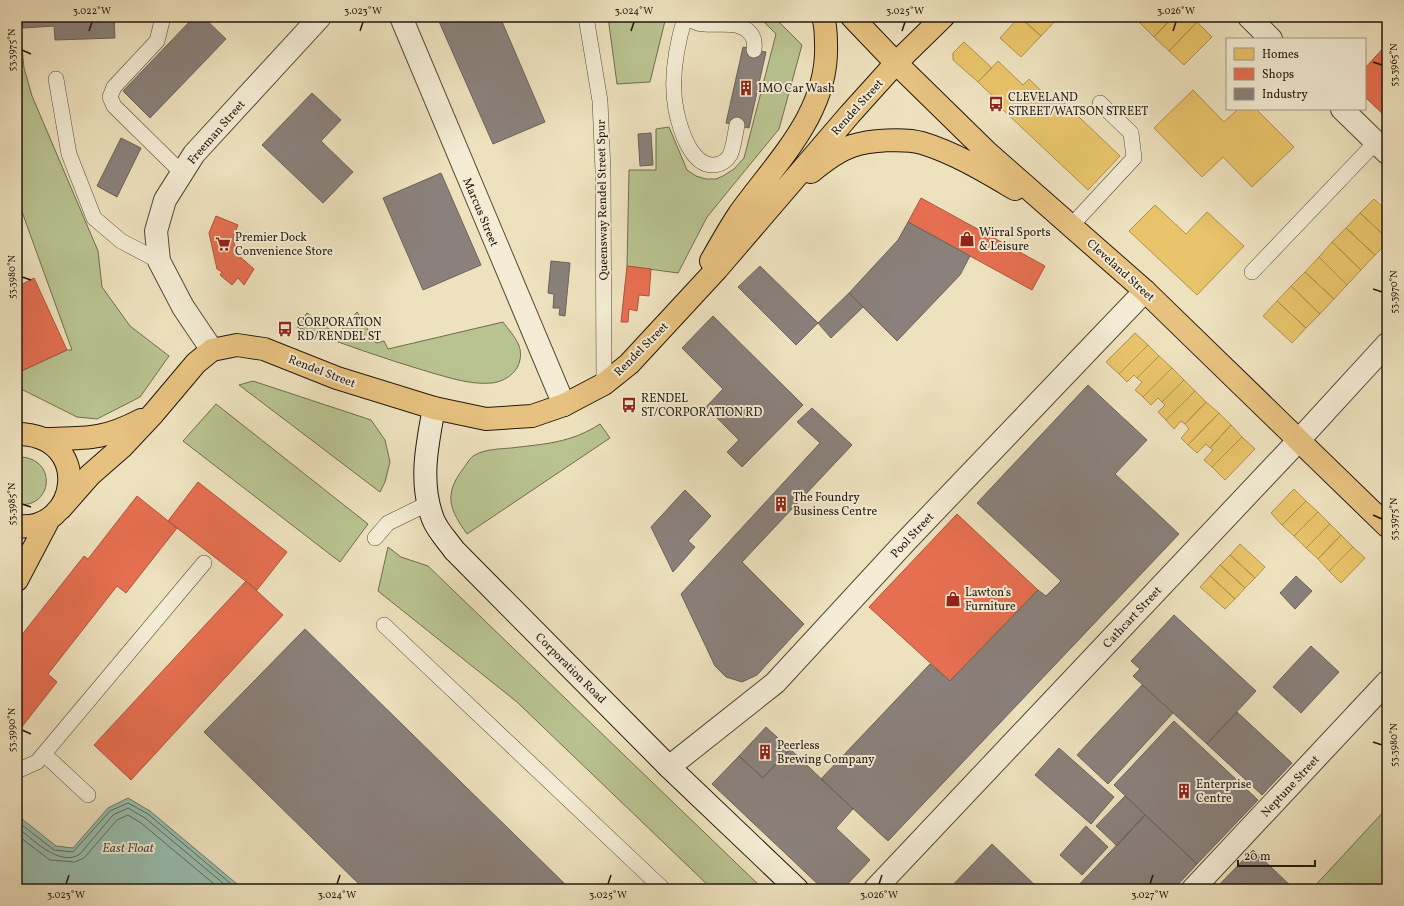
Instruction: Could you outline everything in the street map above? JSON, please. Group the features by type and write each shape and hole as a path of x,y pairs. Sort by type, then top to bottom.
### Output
{"main road":[{"path":"686,303 739,214 786,152 808,117 823,81 826,54 825,24 823,17"},
{"name":"Cleveland Street","path":"852,17 896,64 988,153 1145,291 1387,526"},
{"name":"Rendel Street","path":"55,513 90,475 122,447 153,414 196,363 212,350 237,345 264,349 337,378 434,408 486,419 532,416 564,406 604,384 629,364 686,303 896,64 943,17"},
{"path":"779,198 825,161 852,146 876,141 920,142 937,148 978,168 1063,219"},
{"name":"Rendel Street","path":"27,432 90,438 108,435 127,428 153,414"},
{"path":"17,580 68,493 70,481 69,470 60,451 27,432"},
{"path":"17,526 36,525 55,513"}],"street":[{"name":"Freeman Street","path":"212,350 183,307 159,261 156,230 165,200 194,154 320,17"},
{"name":"Marcus Street","path":"401,17 564,406"},
{"path":"1249,17 1270,38"},
{"path":"1343,110 1381,147"},
{"name":"Pool Street","path":"668,767 775,683 901,546 1145,291"},
{"name":"Cathcart Street","path":"875,889 1300,440 1387,344"},
{"name":"Corporation Road","path":"434,408 425,455 425,487 433,519 454,550 668,767 797,889"},
{"name":"Neptune Street","path":"1193,889 1387,682"}],"lane":[{"path":"163,17 157,41 114,87 110,97 114,106 182,173"},
{"name":"Queensway Rendel Street Spur","path":"586,17 600,101 603,171 604,384"},
{"path":"685,17 678,40 673,80 676,111 692,153 700,162 708,165 718,165 725,161 730,154 737,125"},
{"path":"689,17 698,24 724,23 741,25 751,33 755,41 754,50"},
{"path":"56,78 69,154 94,218 121,241 159,261"},
{"path":"1063,219 1134,158 1131,133 1100,103"},
{"path":"1252,272 1381,147"},
{"path":"375,538 388,523 429,503"},
{"path":"17,771 37,762 204,563"},
{"path":"384,625 663,889"},
{"path":"44,754 88,796"}],"green space":[{"path":"17,17 19,17 24,68 32,96 98,251 102,287 130,326 169,356 140,397 97,419 77,417 17,387 17,373 67,350 72,350 17,198"},
{"path":"608,17 666,17 650,82 617,84"},
{"path":"759,17 774,17 802,45 779,129 707,217 678,273 627,266 629,170 656,170 656,129 669,127 687,170 696,176 706,179 716,179 734,169 744,158 776,34"},
{"path":"357,312 376,343 384,341 388,349 503,322 518,343 521,354 520,361 515,371 503,380 492,383 468,382 445,377 396,362 297,327 307,313 337,335"},
{"path":"253,381 371,420 385,440 390,462 385,482 380,492 239,385"},
{"path":"216,404 368,524 340,562 183,441"},
{"path":"600,424 610,438 467,534 453,510 451,495 457,478 473,456 488,450 557,442 578,435"},
{"path":"22,457 34,460 42,467 46,475 46,484 43,493 37,500 28,504 17,504 17,458"},
{"path":"388,547 401,557 428,566 763,889 712,889 517,702 378,591"},
{"path":"1387,808 1387,889 1312,889"}],"water":[{"name":"East Float","path":"128,798 150,811 243,889 17,889 17,815 56,846 73,848 108,808"}],"building: Homes":[{"path":"1019,17 1041,36 1021,57 1000,38"},
{"path":"1021,17 1059,17 1041,36"},
{"path":"1134,17 1145,17 1140,23"},
{"path":"1145,17 1173,17 1154,37 1140,23"},
{"path":"1173,17 1191,17 1197,22 1169,51 1154,37"},
{"path":"1197,22 1212,37 1184,65 1169,51"},
{"path":"964,42 992,68 978,82 953,60 953,53"},
{"path":"998,61 1023,85 1029,79 1054,103 1059,98 1120,156 1088,190 1001,108 1002,105 978,82"},
{"path":"1193,90 1224,122 1237,110 1257,110 1294,147 1252,187 1223,157 1202,177 1154,128"},
{"path":"1374,199 1387,211 1387,238 1360,213"},
{"path":"1155,205 1186,234 1207,212 1244,246 1197,295 1129,231"},
{"path":"1360,213 1387,238 1387,243 1375,255 1346,228"},
{"path":"1346,228 1375,255 1361,270 1332,242"},
{"path":"1332,242 1361,270 1347,285 1319,257"},
{"path":"1319,257 1347,285 1334,299 1305,272"},
{"path":"1305,272 1334,299 1320,314 1291,286"},
{"path":"1291,286 1320,314 1306,328 1277,301"},
{"path":"1277,301 1306,328 1292,343 1263,316"},
{"path":"1135,333 1148,345 1119,374 1106,362"},
{"path":"1148,345 1159,356 1137,378 1134,375 1127,382 1119,374"},
{"path":"1159,356 1172,368 1143,397 1135,390 1142,382 1137,378"},
{"path":"1172,368 1184,380 1162,402 1158,398 1151,405 1143,397"},
{"path":"1184,380 1195,391 1166,420 1158,412 1165,405 1162,402"},
{"path":"1195,391 1206,402 1185,424 1181,421 1174,429 1166,420"},
{"path":"1206,402 1219,413 1188,445 1181,438 1189,429 1185,424"},
{"path":"1219,413 1231,425 1210,448 1206,444 1197,453 1188,445"},
{"path":"1231,425 1242,437 1212,467 1204,460 1213,450 1210,448"},
{"path":"1242,437 1255,449 1225,480 1212,467"},
{"path":"1294,489 1306,501 1282,525 1271,513"},
{"path":"1306,501 1318,512 1294,536 1282,525"},
{"path":"1318,512 1330,524 1306,548 1294,536"},
{"path":"1330,524 1341,535 1318,559 1306,548"},
{"path":"1341,535 1353,547 1329,571 1318,559"},
{"path":"1240,544 1265,567 1255,578 1230,555"},
{"path":"1353,547 1365,558 1341,583 1329,571"},
{"path":"1230,555 1255,578 1245,588 1220,565"},
{"path":"1220,565 1245,588 1235,599 1210,576"},
{"path":"1210,576 1235,599 1225,609 1200,587"}],"building: Shops":[{"path":"1387,44 1387,118 1366,98 1366,67"},
{"name":"Wirral Sports & Leisure","path":"921,198 1045,266 1032,290 908,222"},
{"name":"Premier Dock Convenience Store","path":"216,216 238,225 233,238 237,254 254,269 244,285 238,278 232,285 220,275 222,272 217,269 209,233"},
{"path":"627,266 651,269 649,296 639,295 637,311 629,309 628,322 621,322"},
{"path":"34,278 67,350 17,373 17,287"},
{"path":"198,482 287,552 257,590 168,521"},
{"path":"137,496 177,528 126,593 117,586 48,674 57,682 17,733 17,651 19,649 17,647 17,641 84,556 88,559"},
{"name":"Lawton's Furniture","path":"957,514 1038,590 950,681 869,607"},
{"path":"246,581 283,615 131,780 94,745"}],"building: Industry":[{"path":"22,17 114,17 115,38 55,40 54,26 23,28"},
{"path":"194,17 203,17 226,39 150,118 123,91"},
{"path":"437,17 500,17 545,122 493,144"},
{"name":"IMO Car Wash","path":"743,47 766,52 749,128 726,123"},
{"path":"312,93 341,120 321,141 353,172 323,203 262,145"},
{"path":"651,133 653,165 640,166 638,134"},
{"path":"121,138 141,148 117,197 97,186"},
{"path":"441,173 481,265 423,290 383,198"},
{"path":"908,222 970,256 960,275 897,341 849,293 898,240"},
{"path":"551,261 570,263 565,316 559,315 560,308 553,308 554,294 548,293"},
{"path":"760,266 818,323 796,345 738,287"},
{"path":"849,293 863,307 831,338 818,323"},
{"path":"713,316 803,405 742,467 727,452 739,440 706,407 723,389 682,348"},
{"path":"1088,385 1147,440 1115,474 1179,534 888,841 821,779 930,664 950,681 1038,590 1046,596 1061,581 977,503"},
{"name":"The Foundry Business Centre","path":"812,408 852,445 742,562 804,624 757,675 742,682 726,677 715,666 681,594 820,443 797,422"},
{"path":"685,490 711,516 688,541 695,547 673,572 651,527"},
{"path":"1296,576 1312,591 1295,609 1280,593"},
{"path":"1174,615 1256,691 1207,744 1133,676 1140,669 1131,661"},
{"path":"305,629 570,889 364,889 204,732"},
{"path":"1311,646 1339,672 1301,713 1273,687"},
{"path":"1142,685 1173,713 1108,784 1077,755"},
{"path":"1237,712 1292,763 1262,795 1207,744"},
{"name":"Enterprise Centre","path":"1174,721 1258,800 1197,864 1114,785"},
{"name":"Peerless Brewing Company","path":"766,727 790,749 763,778 739,756"},
{"path":"1059,748 1114,797 1091,824 1035,775"},
{"path":"790,749 853,809 836,828 870,860 843,889 823,889 712,784 739,756 763,778"},
{"path":"1125,796 1145,815 1117,846 1096,826"},
{"path":"1145,815 1197,864 1174,889 1075,889"},
{"path":"1086,826 1108,847 1082,875 1060,855"},
{"path":"992,844 1039,889 949,889"},
{"path":"1253,850 1294,889 1215,889"}],"place":[{"name":"IMO Car Wash","path":"746,88"},
{"name":"CLEVELAND STREET/WATSON STREET","path":"996,104"},
{"name":"Wirral Sports & Leisure","path":"967,239"},
{"name":"Premier Dock Convenience Store","path":"223,244"},
{"name":"CORPORATION RD/RENDEL ST","path":"285,329"},
{"name":"RENDEL ST/CORPORATION RD","path":"629,405"},
{"name":"The Foundry Business Centre","path":"781,504"},
{"name":"Lawton's Furniture","path":"953,599"},
{"name":"Peerless Brewing Company","path":"765,752"},
{"name":"Enterprise Centre","path":"1184,791"}]}
